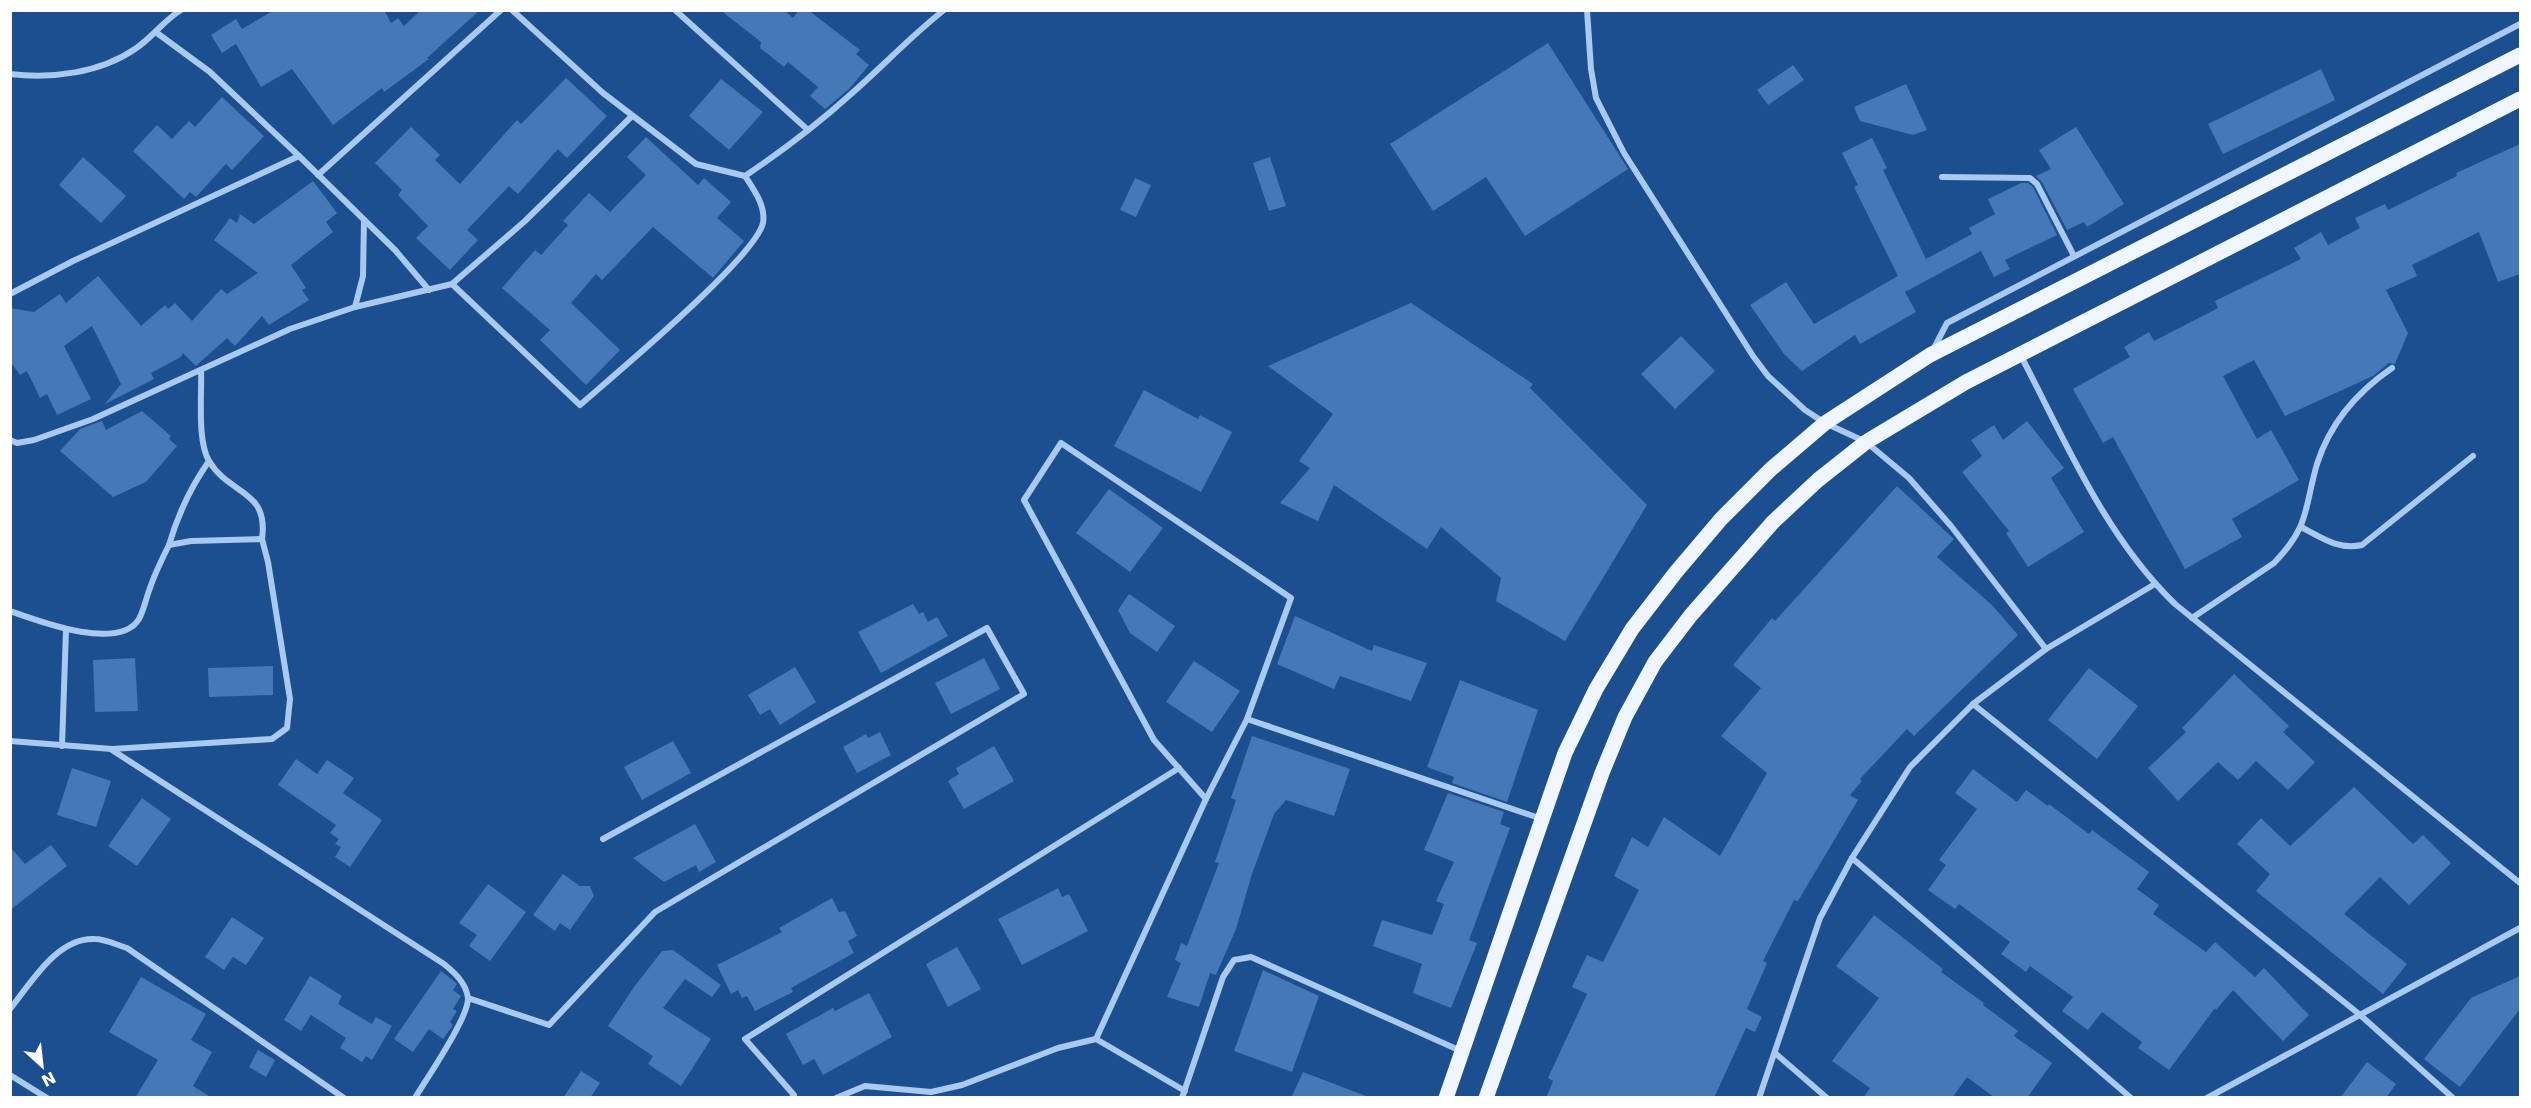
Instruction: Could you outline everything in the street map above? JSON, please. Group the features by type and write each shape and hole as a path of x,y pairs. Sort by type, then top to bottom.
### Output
{"main road":[{"path":"1446,1098 1565,753 1596,690 1632,629 1721,519 1771,469 1825,423 1930,355 2520,55"},
{"path":"1486,1098 1602,772 1624,717 1650,671 1691,615 1773,522 1818,480 1866,442 1935,400 2020,354 2520,99"}],"street":[{"path":"10,74 48,77 105,65 135,50 181,10"},
{"path":"318,174 501,10"},
{"path":"452,284 580,405 732,268 763,224 758,196 745,176 696,164 586,78 512,10"},
{"path":"675,10 808,130"},
{"path":"745,176 808,130 851,94 916,32 945,10"},
{"path":"1587,10 1591,69 1596,98 1624,153 1768,376 1785,394 1825,423 1866,442 1909,478 2046,649"},
{"path":"1930,355 1947,323 2520,24"},
{"path":"157,33 210,72 299,156 395,250 429,290"},
{"path":"10,440 17,443 34,440 93,419 290,329 355,307 452,284 525,221 632,116"},
{"path":"10,294 73,261 299,156"},
{"path":"1942,177 2030,178 2037,184 2074,256"},
{"path":"355,307 363,276 364,219"},
{"path":"2020,354 2096,499 2133,557 2155,584 2192,618 2520,883"},
{"path":"2192,618 2274,563 2284,552 2301,527 2308,508 2317,465 2337,421 2362,392 2392,368"},
{"path":"10,741 112,750 272,739 287,728 290,699 268,562 262,540 264,522 259,506 220,475 209,461 203,445 201,370"},
{"path":"1096,1039 1206,799 1247,719 1291,598 1061,443 1024,500 1154,740 1206,799"},
{"path":"2301,527 2337,546 2345,548 2362,545 2473,456"},
{"path":"10,611 66,630 109,633 123,631 138,621 155,573 168,545 178,512 193,483 209,461"},
{"path":"168,545 191,541 262,540"},
{"path":"1759,1098 1820,918 1852,858 1910,767 1973,704 2046,649 2155,584"},
{"path":"468,998 549,1025 655,912 1024,694 987,628 603,839"},
{"path":"62,746 66,630"},
{"path":"1973,704 2358,1014 2453,1098"},
{"path":"1247,719 1542,819"},
{"path":"112,750 444,964 461,980 468,998 464,1015 415,1098"},
{"path":"792,1098 794,1095 745,1039 1179,768"},
{"path":"1852,858 2131,1098"},
{"path":"2207,1098 2520,928"},
{"path":"10,1009 46,963 63,949 80,940 96,938 127,948 344,1098"},
{"path":"836,1098 865,1086 931,1092 962,1085 1058,1048 1096,1039 1183,1094 1223,977 1234,960 1251,957 1461,1051"},
{"path":"1775,1053 1827,1098"},
{"path":"10,1075 47,1098"}],"building":[{"path":"274,10 384,10 391,23 398,18 404,26 421,10 480,10 427,58 429,59 384,92 382,88 333,125 292,69 261,87 236,44 222,53 211,35 236,19 242,29"},
{"path":"720,10 784,10 793,18 799,10 808,10 860,50 856,54 869,65 849,89 825,109 810,96 818,87 788,62 784,67 760,48 761,42"},
{"path":"1548,43 1628,169 1525,236 1486,177 1433,211 1390,144"},
{"path":"1793,65 1804,80 1768,105 1757,90"},
{"path":"2321,69 2335,100 2223,154 2208,124"},
{"path":"566,78 607,116 567,158 558,149 518,194 509,186 467,230 478,240 450,270 416,238 428,226 398,195 402,190 375,163 411,127 440,155 435,160 460,184 517,120 521,124"},
{"path":"721,79 763,112 729,150 689,116"},
{"path":"1906,84 1927,130 1913,135 1860,121 1854,107"},
{"path":"222,97 264,136 232,170 226,164 196,197 190,192 184,199 133,151 157,125 172,139 189,121 195,127"},
{"path":"2076,127 2124,204 2087,227 2084,222 2067,230 2042,182 2036,176 2051,169 2039,150"},
{"path":"646,137 698,185 704,178 731,202 717,218 744,241 713,278 653,227 602,280 596,274 571,303 620,350 586,385 540,340 550,330 502,288 535,250 541,255 568,225 563,221 589,193 610,212 646,175 627,157"},
{"path":"1872,138 1887,168 1883,170 1926,259 1972,234 1969,228 1995,214 1988,199 2021,183 2028,183 2033,187 2057,235 2005,260 2010,269 1994,277 1981,251 1905,292 1916,312 1860,344 1855,335 1802,371 1784,354 1750,305 1786,282 1814,324 1898,276 1854,187 1858,185 1842,153"},
{"path":"2520,144 2520,274 2498,282 2479,232 2412,265 2417,276 2386,290 2408,333 2395,364 2389,363 2373,376 2285,416 2254,360 2223,376 2257,439 2271,430 2299,480 2232,519 2242,537 2185,569 2113,437 2103,443 2073,389 2130,357 2124,347 2149,332 2154,341 2218,308 2215,301 2301,259 2294,248 2321,232 2328,245 2360,228 2355,218 2385,204 2388,210 2457,176 2456,173"},
{"path":"83,157 126,196 101,223 59,185"},
{"path":"1270,157 1286,206 1269,211 1253,163"},
{"path":"1135,178 1151,185 1136,217 1120,210"},
{"path":"313,181 337,213 326,222 333,232 291,265 306,288 302,290 309,300 269,325 262,316 235,346 227,338 196,366 183,353 181,357 151,373 154,379 105,404 121,384 92,326 64,346 91,399 57,415 47,394 40,398 27,371 20,375 10,361 10,308 34,312 60,294 66,303 98,276 141,326 165,305 168,309 175,303 192,321 221,289 227,294 258,273 214,240 230,218 237,223 240,214 254,224"},
{"path":"1411,303 1533,384 1530,388 1647,505 1565,641 1496,601 1501,578 1441,527 1427,549 1334,485 1318,521 1280,503 1310,468 1299,461 1333,414 1268,366"},
{"path":"1681,336 1715,371 1675,409 1641,374"},
{"path":"1144,390 1198,419 1200,415 1232,432 1201,492 1114,446"},
{"path":"142,411 171,436 169,439 177,446 146,482 113,497 60,451 80,429 102,421 106,430"},
{"path":"2027,421 2064,468 2051,478 2084,532 2028,567 2006,533 2009,531 1962,472 1982,456 1971,440 1994,425 2003,440"},
{"path":"1897,486 1954,539 1937,557 1992,605 2018,635 1914,736 1907,729 1860,779 1862,781 1850,795 1858,800 1798,901 1794,900 1763,961 1767,963 1747,1009 1762,1017 1755,1032 1746,1028 1714,1098 1546,1098 1553,1081 1548,1078 1587,994 1572,987 1587,955 1603,962 1639,890 1614,876 1632,837 1648,847 1664,817 1720,856 1767,773 1721,736 1761,688 1733,665 1772,618 1775,621"},
{"path":"1109,489 1163,528 1130,572 1076,533"},
{"path":"1129,594 1175,626 1157,652 1130,633 1118,610"},
{"path":"913,604 919,614 923,612 928,622 937,617 948,636 881,673 858,632"},
{"path":"1295,616 1372,651 1374,645 1427,663 1411,701 1340,676 1334,689 1277,664"},
{"path":"135,658 138,711 95,712 93,660"},
{"path":"984,658 1000,689 951,714 935,683"},
{"path":"1194,661 1240,691 1212,732 1166,702"},
{"path":"273,666 273,695 209,697 208,668"},
{"path":"795,667 816,702 780,725 770,709 760,715 748,695"},
{"path":"2089,668 2138,706 2097,759 2048,720"},
{"path":"2234,674 2289,726 2283,732 2315,762 2288,790 2256,761 2238,780 2218,762 2178,801 2148,768 2186,732 2182,728"},
{"path":"1460,680 1538,710 1507,802 1452,783 1454,777 1427,767"},
{"path":"880,732 891,755 857,773 843,747 866,734 868,738"},
{"path":"1252,736 1350,769 1334,816 1286,800 1274,814 1252,874 1236,929 1216,975 1210,973 1199,1007 1167,997 1181,963 1175,960 1181,943 1187,946 1219,863 1215,862 1236,800 1231,798"},
{"path":"673,741 691,773 642,800 624,767"},
{"path":"994,746 1014,781 964,809 948,781 959,774 956,768"},
{"path":"296,759 317,774 327,760 354,778 343,793 382,820 350,867 335,857 341,847 335,844 339,839 330,833 336,825 278,785"},
{"path":"72,768 111,781 96,827 57,815"},
{"path":"1973,769 2017,802 2026,790 2089,834 2092,830 2149,872 2137,889 2159,905 2153,914 2206,952 2215,942 2255,977 2264,968 2309,1015 2283,1041 2233,990 2216,1010 2215,1008 2169,1070 2138,1048 2142,1042 2102,1012 2088,1030 2062,1011 2073,997 2030,966 2026,972 2001,954 2010,942 1959,904 1955,909 1928,890 1946,865 1939,860 1977,809 1955,793"},
{"path":"2354,787 2413,844 2423,835 2451,863 2409,905 2380,877 2344,914 2407,964 2383,994 2256,891 2270,874 2237,844 2261,818 2290,846"},
{"path":"1448,793 1504,812 1500,824 1510,828 1469,940 1477,943 1451,1008 1413,993 1422,964 1373,946 1382,920 1432,935 1444,904 1436,901 1454,862 1424,850"},
{"path":"142,798 171,819 137,866 108,846"},
{"path":"695,824 716,862 699,872 696,865 664,882 633,858"},
{"path":"51,845 67,866 10,910 10,847 25,864"},
{"path":"563,874 580,886 590,886 594,896 570,930 560,923 555,931 533,915"},
{"path":"488,884 526,912 490,961 469,946 477,935 459,923"},
{"path":"1058,888 1062,897 1069,894 1088,931 1022,965 998,919"},
{"path":"832,898 839,912 845,911 857,936 848,941 854,953 791,988 793,992 755,1011 747,996 742,998 738,990 731,994 717,965 782,932 779,928"},
{"path":"1874,915 1943,969 1941,972 2018,1031 2014,1036 2052,1063 2027,1098 1995,1098 1967,1077 1952,1098 1863,1098 1870,1088 1832,1061 1879,998 1836,966"},
{"path":"232,917 264,938 246,965 233,957 224,970 205,957"},
{"path":"957,947 981,989 948,1007 926,964"},
{"path":"673,950 721,985 712,997 685,979 663,1008 711,1039 681,1086 648,1064 653,1056 608,1026 662,951"},
{"path":"1263,970 1319,996 1292,1072 1234,1051"},
{"path":"441,971 457,984 453,990 461,996 453,1009 457,1011 450,1022 453,1025 443,1039 429,1029 413,1052 394,1039"},
{"path":"310,976 342,996 338,1004 372,1024 376,1017 392,1026 372,1060 366,1056 362,1062 340,1048 346,1038 311,1015 301,1031 284,1020"},
{"path":"2520,976 2520,1009 2460,1087 2424,1059 2471,998"},
{"path":"141,977 206,1014 191,1040 212,1052 193,1086 212,1098 135,1098 158,1060 109,1032"},
{"path":"869,993 892,1037 823,1075 814,1059 803,1065 786,1034 833,1008 835,1011"},
{"path":"258,1050 275,1060 266,1077 249,1067"},
{"path":"2367,1062 2396,1084 2386,1098 2340,1098"},
{"path":"581,1071 600,1083 590,1098 563,1098"},
{"path":"1303,1072 1366,1096 1366,1098 1291,1098"}]}
